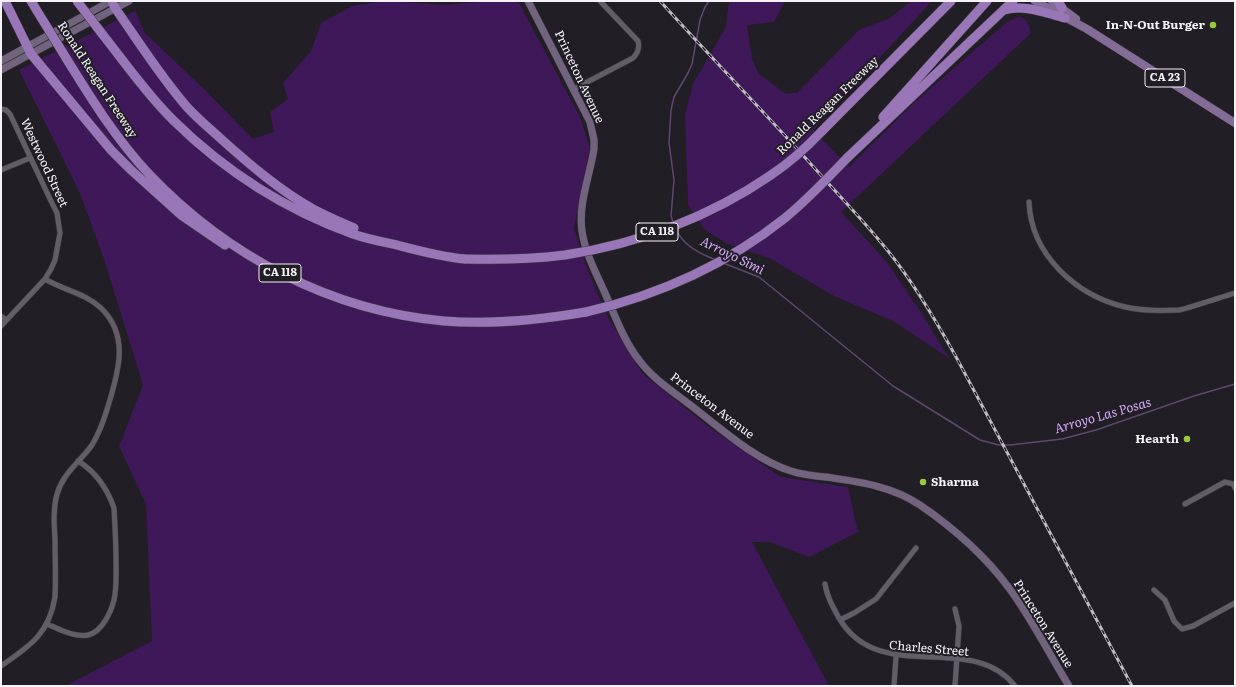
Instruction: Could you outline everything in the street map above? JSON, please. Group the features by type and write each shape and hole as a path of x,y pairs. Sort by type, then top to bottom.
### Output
{"highway":[{"path":"6,1 29,51 111,150 131,170 180,215 213,238 248,260 290,279"},
{"name":"Ronald Reagan Freeway","path":"31,1 98,109 122,143 148,173 171,196 202,222 249,255 290,279 358,305 396,313 432,319 474,322 526,321 586,312 651,293 697,274 726,259 768,231 815,192 847,158"},
{"name":"Ronald Reagan Freeway","path":"78,1 140,83 174,121 231,169 268,194 308,216 354,235 442,257 465,259 516,259 565,255 595,250 649,235 706,212 747,190 790,161 821,132 927,25"},
{"name":"CA 118","path":"927,25 947,1"},
{"path":"927,25 951,1"},
{"path":"847,158 987,1"},
{"path":"1003,10 1013,1"},
{"path":"113,3 152,62 170,86 189,108 232,148 296,198 318,211 362,232 374,240"},
{"path":"1003,10 1012,8 1027,8 1065,18"},
{"name":"CA 118","path":"847,158 1003,10"}],"main road":[{"name":"CA 23","path":"1035,1 1087,29 1235,123"},
{"path":"1052,1 1060,4"},
{"name":"CA 23","path":"1060,4 1087,29"}],"street":[{"path":"1,70 29,51 113,3 129,1"},
{"name":"Princeton Avenue","path":"528,1 590,122 594,140 593,157 582,208 582,231 584,242 614,314 640,362 673,392 732,438 770,462 804,474 868,483 890,489 919,504 944,523 987,562 1010,589 1069,686"},
{"path":"574,89 633,58 639,49 638,41 600,1"},
{"path":"1,61 29,51"},
{"name":"Westwood Street","path":"1,326 45,279 55,260 60,242 59,224 50,199 10,114 3,110"},
{"path":"1,170 30,158"},
{"path":"1028,202 1029,215 1032,225 1045,253 1059,269 1078,285 1102,299 1134,309 1156,311 1181,310 1235,293"},
{"path":"1,666 40,636 53,609 55,597 55,505 61,482 91,446 96,437 107,410 119,362 116,331 102,309 88,299 45,279"},
{"path":"1,316 6,320"},
{"path":"47,624 80,635 88,635 100,628 114,601 116,587 114,508 110,497 98,478 86,465 78,461"},
{"path":"1185,504 1224,482 1233,484 1235,488"},
{"path":"840,620 876,599 916,548"},
{"name":"Charles Street","path":"825,584 827,595 840,620 850,635 865,647 881,655 982,664 1007,677 1015,686"},
{"path":"1154,590 1165,600 1174,621 1182,628 1193,626 1235,603"},
{"path":"954,609 958,626 955,686"},
{"path":"894,686 896,657"}],"shaded area":[{"path":"386,1 443,5 491,1 518,1 580,117 590,148 574,228 586,266 606,314 643,374 709,427 781,477 848,487 858,532 809,557 770,542 752,542 829,686 65,686 152,641 146,504 119,446 143,385 104,259 79,191 19,70 135,11 145,33 204,89 253,139 274,132 270,112 288,99 283,83 311,51 321,23 352,6"},
{"path":"729,1 785,1 774,22 747,25 752,59 759,74 786,94 797,93 859,30 890,18 911,1 932,1 813,130 849,167 915,102 1007,22 1020,16 1027,21 1031,33 841,212 886,261 920,311 949,358 893,321 834,296 771,259 726,243 704,229 688,205 685,115 693,84 726,27"}],"waterway":[{"name":"Arroyo Simi","path":"673,222 671,216 674,180 669,143 671,110 674,97 692,64 700,20 709,1"},
{"name":"Arroyo Simi","path":"676,229 683,240 693,249 716,260"},
{"name":"Arroyo Las Posas","path":"723,263 759,277 893,386 980,440 999,445 1062,439 1096,430 1194,396 1235,384"}],"railway":[{"path":"660,1 858,216 881,242 907,276 955,355 1132,686"}],"place":[{"name":"In-N-Out Burger","path":"1213,25"},
{"name":"Hearth","path":"1187,439"},
{"name":"Sharma","path":"923,482"}]}
